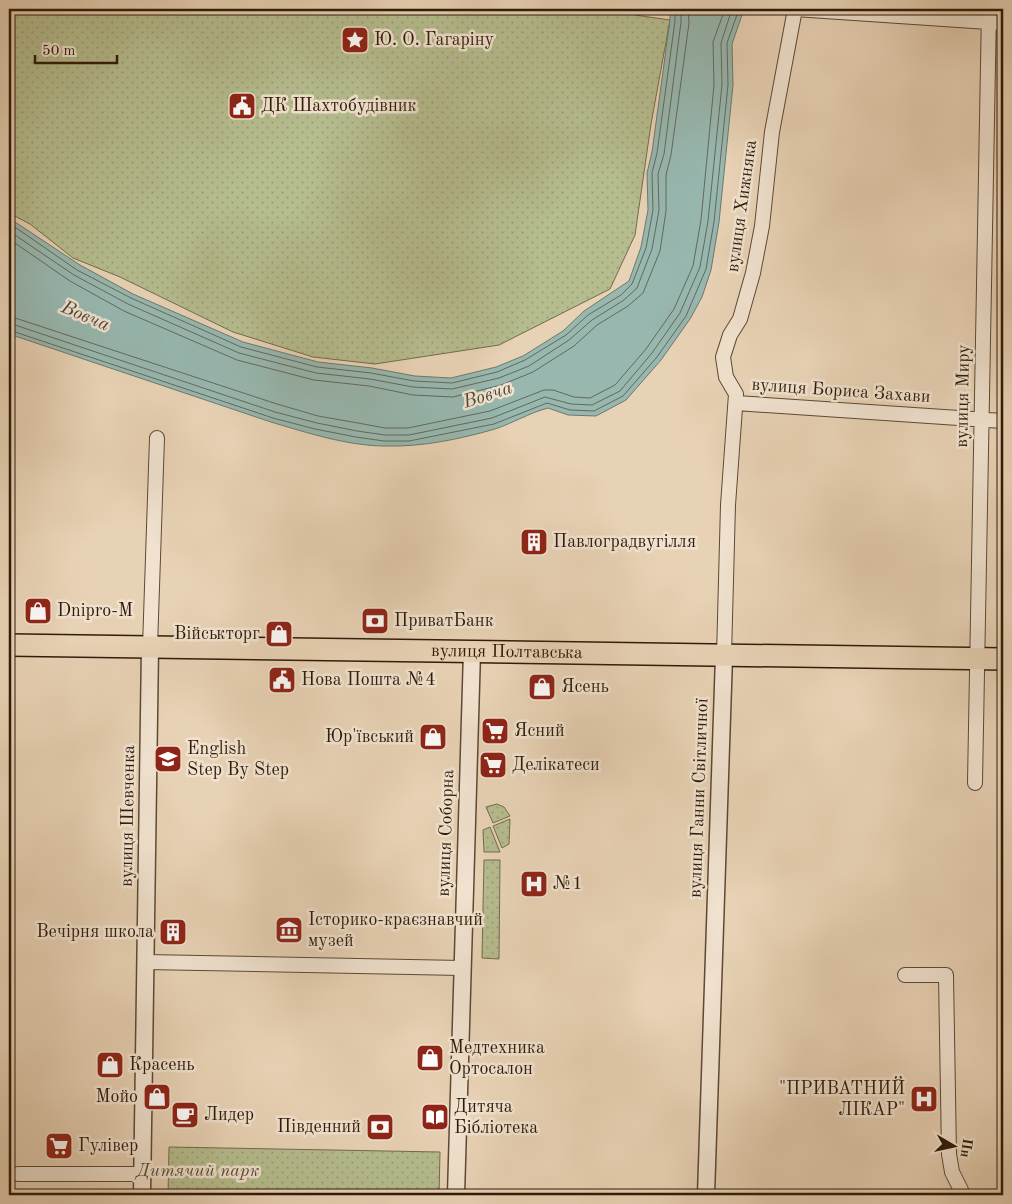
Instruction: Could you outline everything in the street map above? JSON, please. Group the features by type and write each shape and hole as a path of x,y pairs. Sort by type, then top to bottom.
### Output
{"main road":[{"name":"вулиця Полтавська","path":"9,645 1003,659"}],"street":[{"path":"795,9 989,15 1003,23"},
{"name":"вулиця Хижняка","path":"736,403 736,394 726,377 723,357 730,335 740,319 753,273 762,226 772,132 795,9"},
{"name":"вулиця Миру","path":"975,784 989,15"},
{"name":"вулиця Бориса Захави","path":"736,403 1003,421"},
{"name":"вулиця Ганни Світличної","path":"706,1195 728,506 736,403"},
{"name":"вулиця Шевченка","path":"142,1195 150,647 157,438"},
{"name":"вулиця Соборна","path":"456,1195 472,651"},
{"path":"145,962 462,968"},
{"path":"905,976 946,975 948,1154 952,1172 961,1190 961,1195"},
{"path":"18,1174 142,1174"}],"green space":[{"path":"9,9 622,9 635,15 670,20 651,124 635,235 610,289 499,345 375,364 313,357 233,332 120,277 73,258 30,224 9,213"},
{"path":"497,804 504,807 510,816 493,823 486,807"},
{"path":"510,819 509,844 502,848 493,826"},
{"path":"490,827 500,852 484,852 483,830"},
{"path":"484,860 500,860 499,959 482,958"},
{"name":"Дитячий парк","path":"169,1147 440,1152 439,1195 168,1195"}],"water":[{"name":"Вовча","path":"670,9 744,9 732,44 733,85 719,222 711,270 702,297 690,319 661,360 626,400 596,416 568,415 548,408 495,429 441,442 400,446 357,444 271,422 9,334 9,218 80,265 133,294 243,342 318,362 372,368 415,376 451,378 496,367 523,356 563,331 584,311 629,281 641,247 648,210 647,173 652,152"}],"place":[{"name":"Ю. О. Гагаріну","path":"355,40"},
{"name":"ДК Шахтобудівник","path":"242,106"},
{"name":"Павлоградвугілля","path":"534,542"},
{"name":"Dnipro-M","path":"38,611"},
{"name":"ПриватБанк","path":"375,621"},
{"name":"Військторг","path":"279,634"},
{"name":"Нова Пошта №4","path":"282,680"},
{"name":"Ясень","path":"542,687"},
{"name":"Ясний","path":"495,731"},
{"name":"Юр'ївський","path":"433,737"},
{"name":"English Step By Step","path":"168,759"},
{"name":"Делiкатеси","path":"493,765"},
{"name":"№1","path":"534,884"},
{"name":"Історико-краєзнавчий музей","path":"289,930"},
{"name":"Вечірня школа","path":"173,932"},
{"name":"Медтехника Ортосалон","path":"430,1058"},
{"name":"Красень","path":"110,1065"},
{"name":"Мойо","path":"157,1097"},
{"name":"\"ПРИВАТНИЙ ЛІКАР\"","path":"924,1099"},
{"name":"Лидер","path":"185,1115"},
{"name":"Дитяча Бiблiотека","path":"435,1117"},
{"name":"Пiвденний","path":"380,1127"},
{"name":"Гулівер","path":"59,1146"}]}
